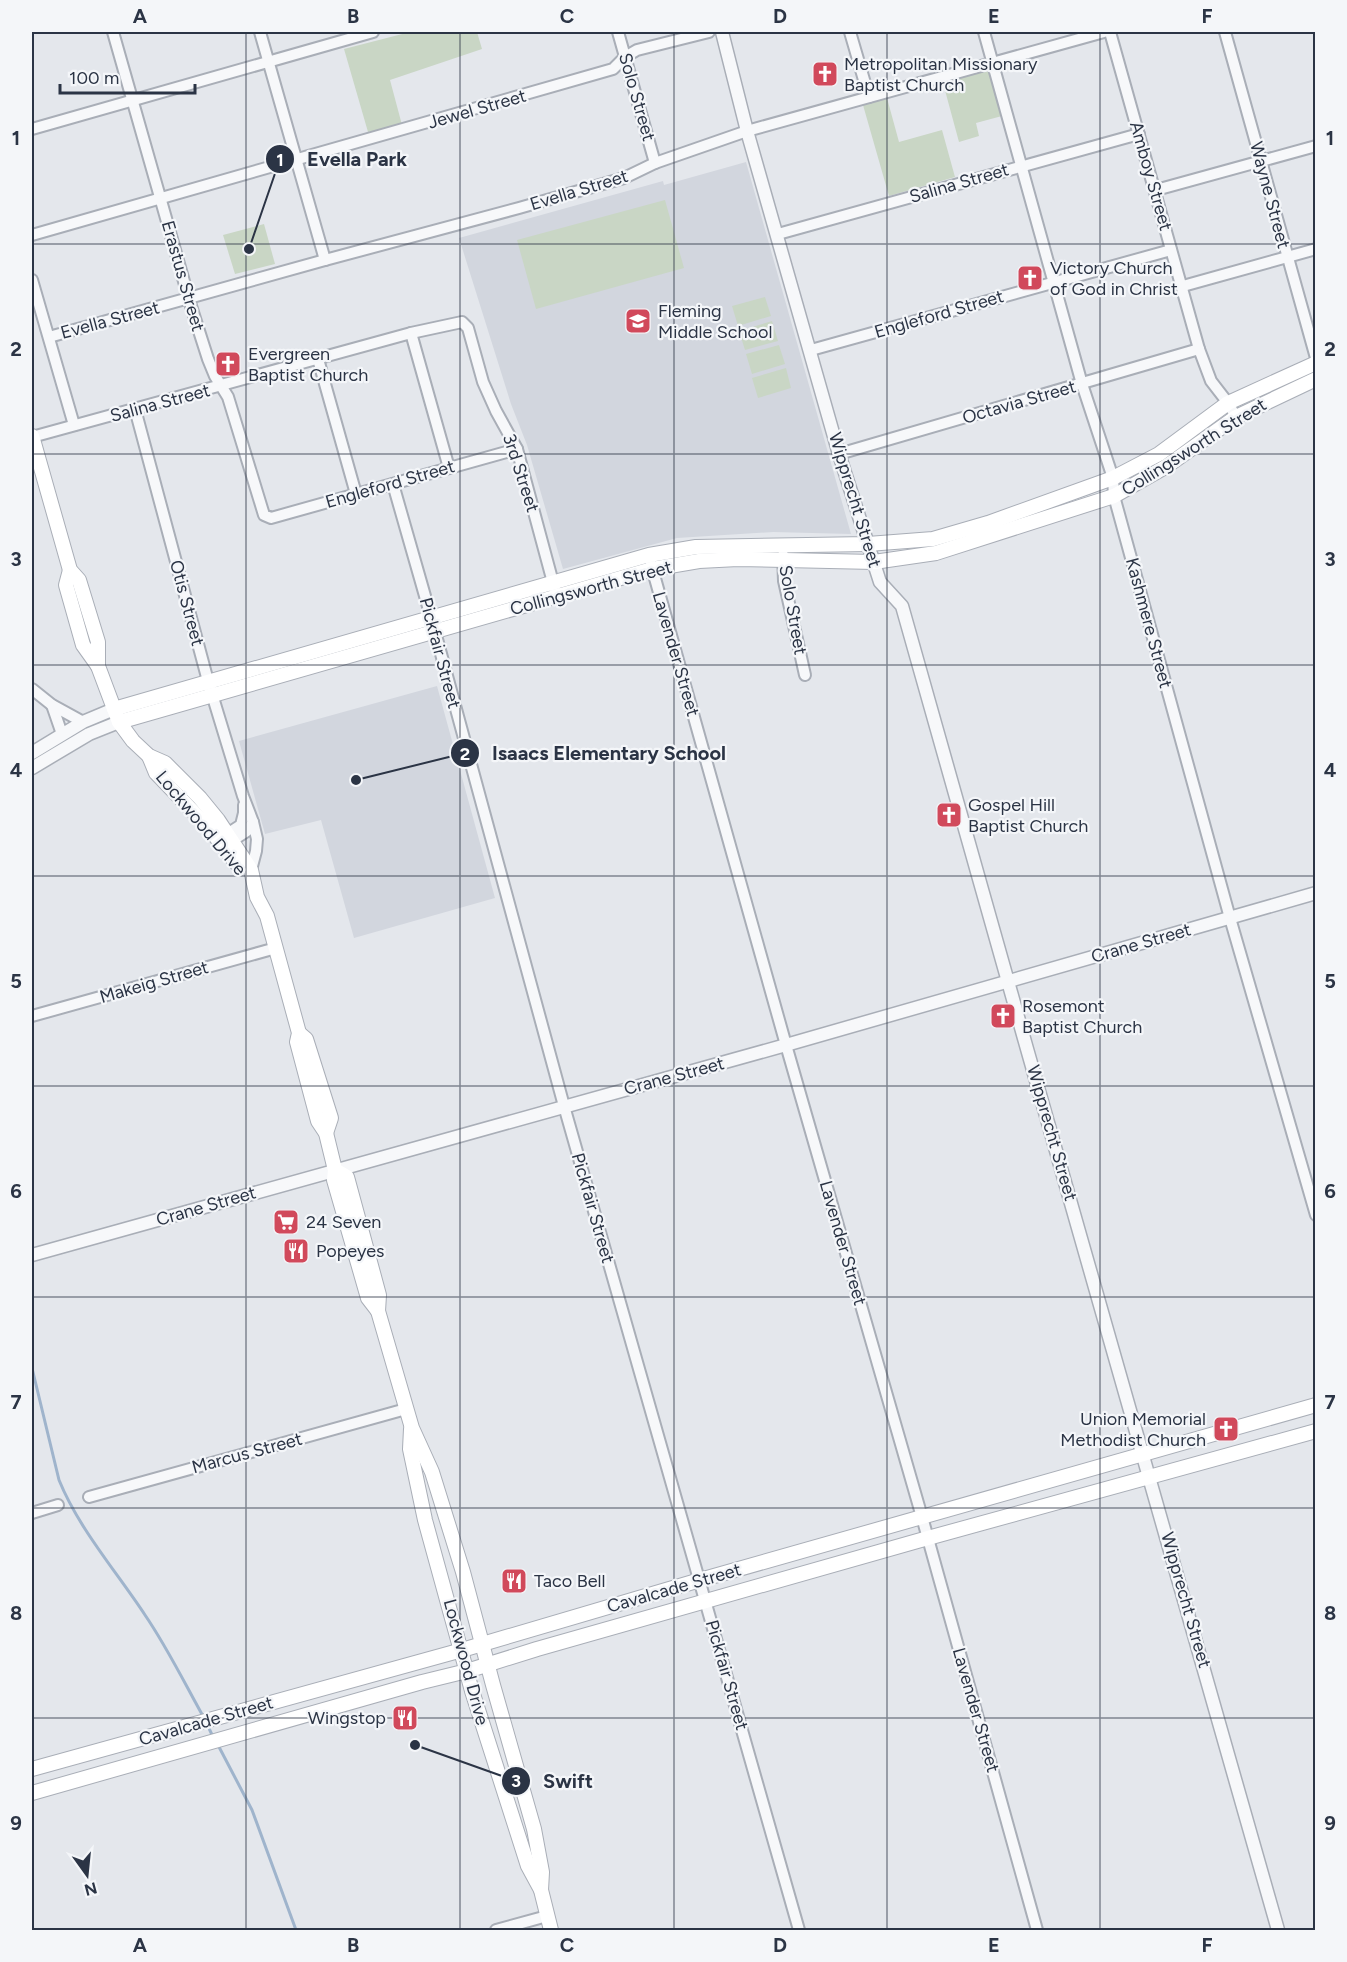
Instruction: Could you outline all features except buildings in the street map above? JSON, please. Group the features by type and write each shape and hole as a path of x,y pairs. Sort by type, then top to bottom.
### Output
{"main road":[{"name":"Collingsworth Street","path":"116,715 212,694 652,569 699,561 933,539 992,522 1113,478 1159,454 1228,403 1316,363"},
{"name":"Collingsworth Street","path":"116,715 208,681 649,555 696,547 874,562 936,553 992,537 1114,496 1167,466 1236,417 1316,379"},
{"name":"Lockwood Drive","path":"32,436 70,570 79,580 98,642 98,666 116,715 133,741 149,756 156,773 225,840 251,870 255,889"},
{"name":"Lockwood Drive","path":"225,840 255,889 267,916 299,1034 306,1039 331,1118 326,1133 335,1170 334,1180 368,1298 378,1311 411,1428 432,1472 447,1518 534,1829 542,1872 541,1890"},
{"name":"Cavalcade Street","path":"32,1769 462,1650 700,1580 1316,1406"},
{"path":"1256,1422 1263,1446"},
{"name":"Lockwood Drive","path":"411,1428 410,1449 425,1520 467,1671 528,1866 541,1890 551,1930"},
{"name":"Cavalcade Street","path":"32,1793 467,1671 706,1600 1316,1431"},
{"path":"1034,1486 1039,1508"},
{"path":"425,1520 447,1518"},
{"path":"812,1549 817,1570"},
{"path":"298,1696 304,1716"},
{"path":"140,1740 146,1761"},
{"path":"509,1808 527,1802"}],"street":[{"name":"Erastus Street","path":"113,32 208,359 228,397 264,516"},
{"path":"260,32 325,260"},
{"path":"32,129 269,61 347,35 373,32"},
{"name":"Solo Street","path":"618,32 655,163"},
{"name":"Jewel Street","path":"32,235 613,69 625,57 637,50 709,32"},
{"name":"Wipprecht Street","path":"722,32 747,131 839,454 880,582 902,606 1145,1454 1278,1930"},
{"path":"850,32 868,97"},
{"name":"Kashmere Street","path":"984,32 1082,384 1113,478 1114,496 1230,918 1316,1215"},
{"name":"Evella Street","path":"49,337 624,178 655,163 747,131 1104,32"},
{"name":"Amboy Street","path":"1110,32 1199,349 1211,381 1236,417"},
{"name":"Wayne Street","path":"1225,32 1316,358"},
{"name":"Salina Street","path":"778,234 1139,134"},
{"path":"1156,190 1316,146"},
{"path":"1183,286 1316,249"},
{"name":"Engleford Street","path":"811,350 1171,250"},
{"path":"32,280 74,425"},
{"name":"Salina Street","path":"32,436 411,333 462,322"},
{"name":"3rd Street","path":"462,322 468,328 483,382 517,448 557,596"},
{"path":"411,333 449,468"},
{"name":"Octavia Street","path":"839,454 1199,349"},
{"path":"318,359 356,494"},
{"name":"Otis Street","path":"135,409 208,681 253,822 256,851 251,870"},
{"name":"Engleford Street","path":"264,516 271,518 517,448"},
{"name":"Pickfair Street","path":"393,484 564,1106 799,1930"},
{"name":"Solo Street","path":"784,553 784,581 805,675"},
{"name":"Lavender Street","path":"649,555 1037,1930"},
{"path":"32,689 52,705 83,722"},
{"path":"52,705 62,734"},
{"name":"Collingsworth Street","path":"32,753 83,722 116,715"},
{"name":"Collingsworth Street","path":"32,768 116,715"},
{"name":"Otis Street","path":"225,840 242,825 243,796"},
{"path":"225,840 247,831 253,822"},
{"name":"Crane Street","path":"32,1255 786,1045 1316,893"},
{"name":"Makeig Street","path":"32,1016 276,948"},
{"name":"Marcus Street","path":"89,1497 406,1409"},
{"path":"32,1513 58,1505"},
{"path":"496,1930 547,1916"}],"shaded area":[{"name":"Fleming Middle School","path":"746,162 851,534 773,532 677,538 563,569 527,445 511,404 459,238 663,181 664,185"},
{"path":"437,686 495,898 354,938 321,820 265,834 239,741"}],"green space":[{"path":"410,32 477,32 482,49 390,80 402,125 368,132 344,49"},
{"path":"989,70 1002,116 976,123 979,136 959,142 943,83"},
{"path":"887,98 899,142 942,130 955,177 889,196 863,105"},
{"path":"665,200 684,268 536,309 517,240"},
{"path":"264,224 275,264 235,274 223,235"},
{"path":"765,297 771,316 738,326 732,306"},
{"path":"772,321 778,341 745,350 739,331"},
{"path":"779,345 785,364 752,374 746,354"},
{"path":"786,368 791,388 758,398 752,378"}],"waterway":[{"path":"32,1368 59,1480 67,1498 87,1533 153,1627 204,1718"},
{"path":"207,1724 213,1737"},
{"path":"218,1745 252,1810 296,1930"}],"place":[{"name":"Metropolitan Missionary Baptist Church","path":"825,74"},
{"name":"Evella Park","path":"249,249"},
{"name":"Victory Church of God in Christ","path":"1030,278"},
{"name":"Fleming Middle School","path":"638,321"},
{"name":"Evergreen Baptist Church","path":"228,364"},
{"name":"Isaacs Elementary School","path":"356,780"},
{"name":"Gospel Hill Baptist Church","path":"949,815"},
{"name":"Rosemont Baptist Church","path":"1003,1016"},
{"name":"24 Seven","path":"286,1222"},
{"name":"Popeyes","path":"296,1251"},
{"name":"Union Memorial Methodist Church","path":"1226,1429"},
{"name":"Taco Bell","path":"514,1581"},
{"name":"Wingstop","path":"405,1718"},
{"name":"Swift","path":"415,1745"}]}
